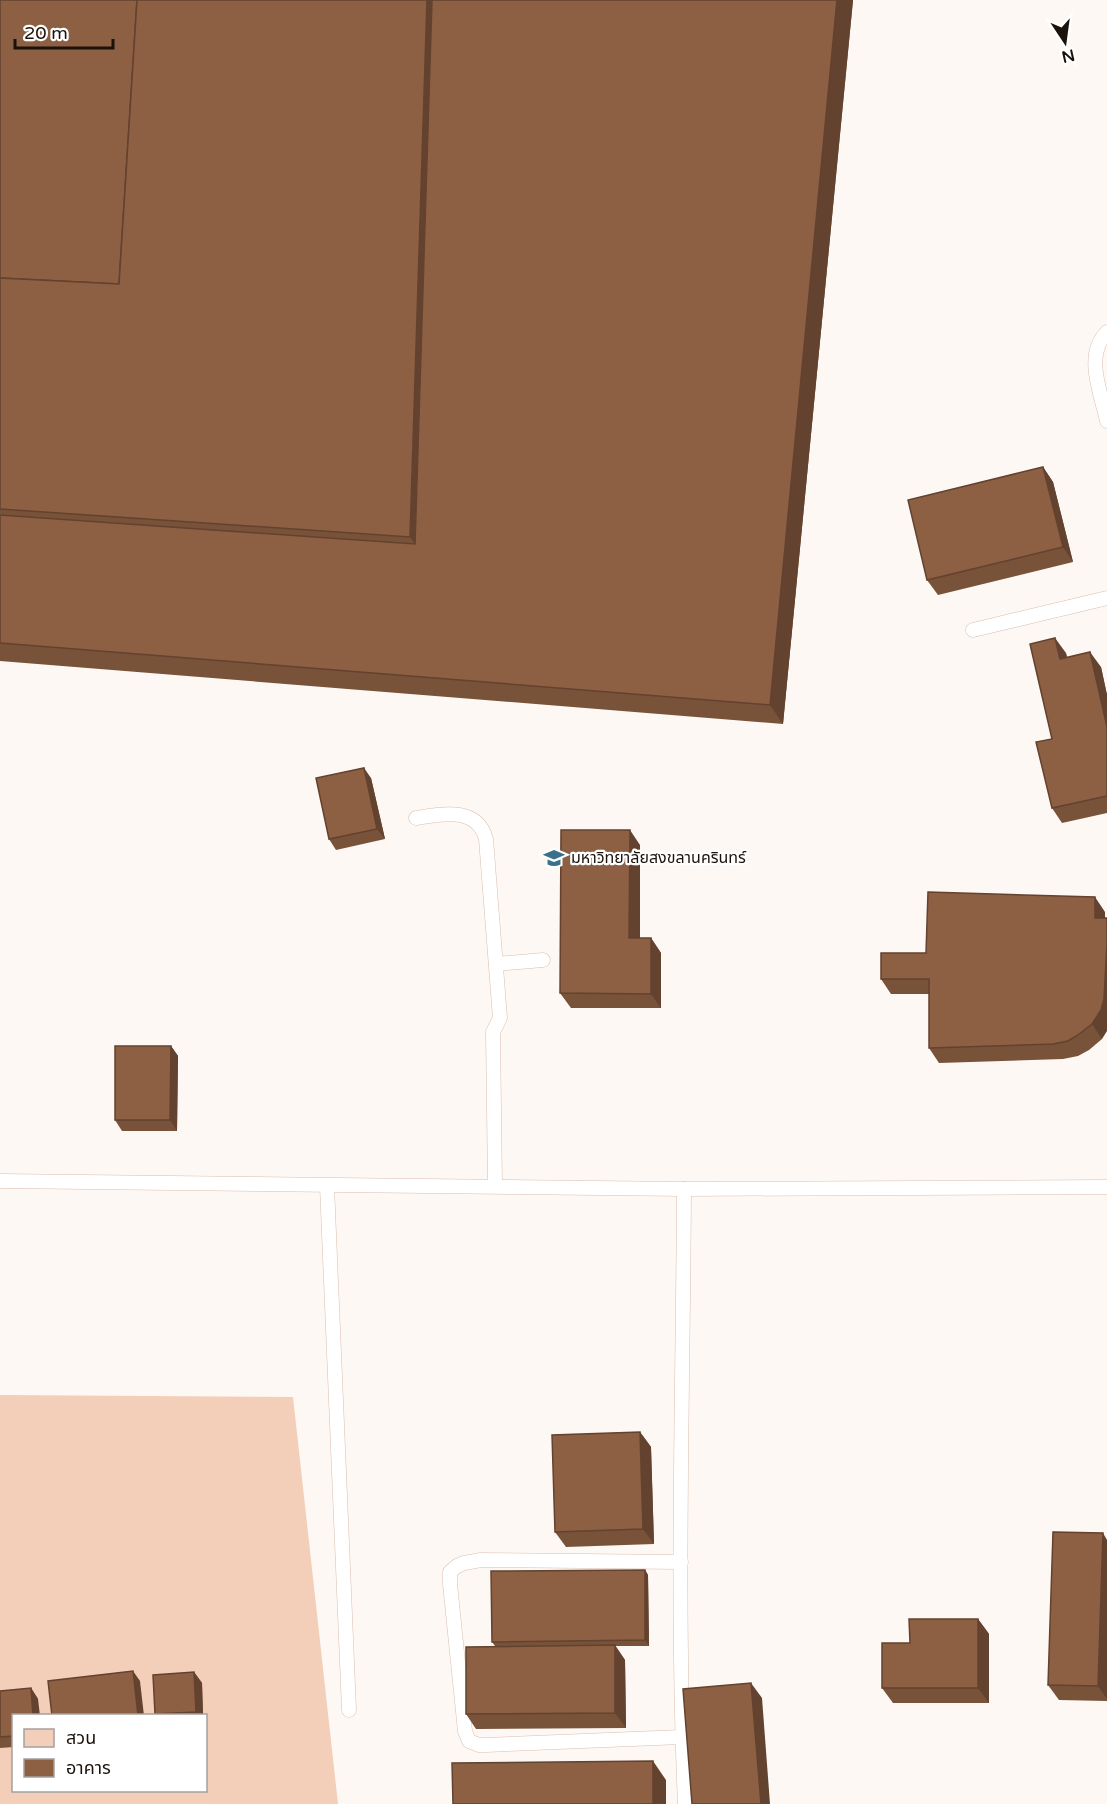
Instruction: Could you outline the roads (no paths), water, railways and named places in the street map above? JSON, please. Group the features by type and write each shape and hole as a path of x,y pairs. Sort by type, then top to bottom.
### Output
{"lane":[{"path":"1107,332 1099,343 1095,360 1107,421"},
{"path":"973,630 1107,598"},
{"path":"416,818 447,813 464,815 477,823 486,839 500,1018 494,1032 495,1186"},
{"path":"496,964 543,960"},
{"path":"0,1181 684,1189 1107,1186"},
{"path":"327,1186 349,1710"},
{"path":"684,1189 681,1562 682,1737 686,1804"},
{"path":"681,1562 481,1560 457,1566 450,1572 450,1584 465,1731 469,1741 486,1745 682,1737"}],"place":[{"name":"มหาวิทยาลัยสงขลานครินทร์","path":"554,858"}]}
